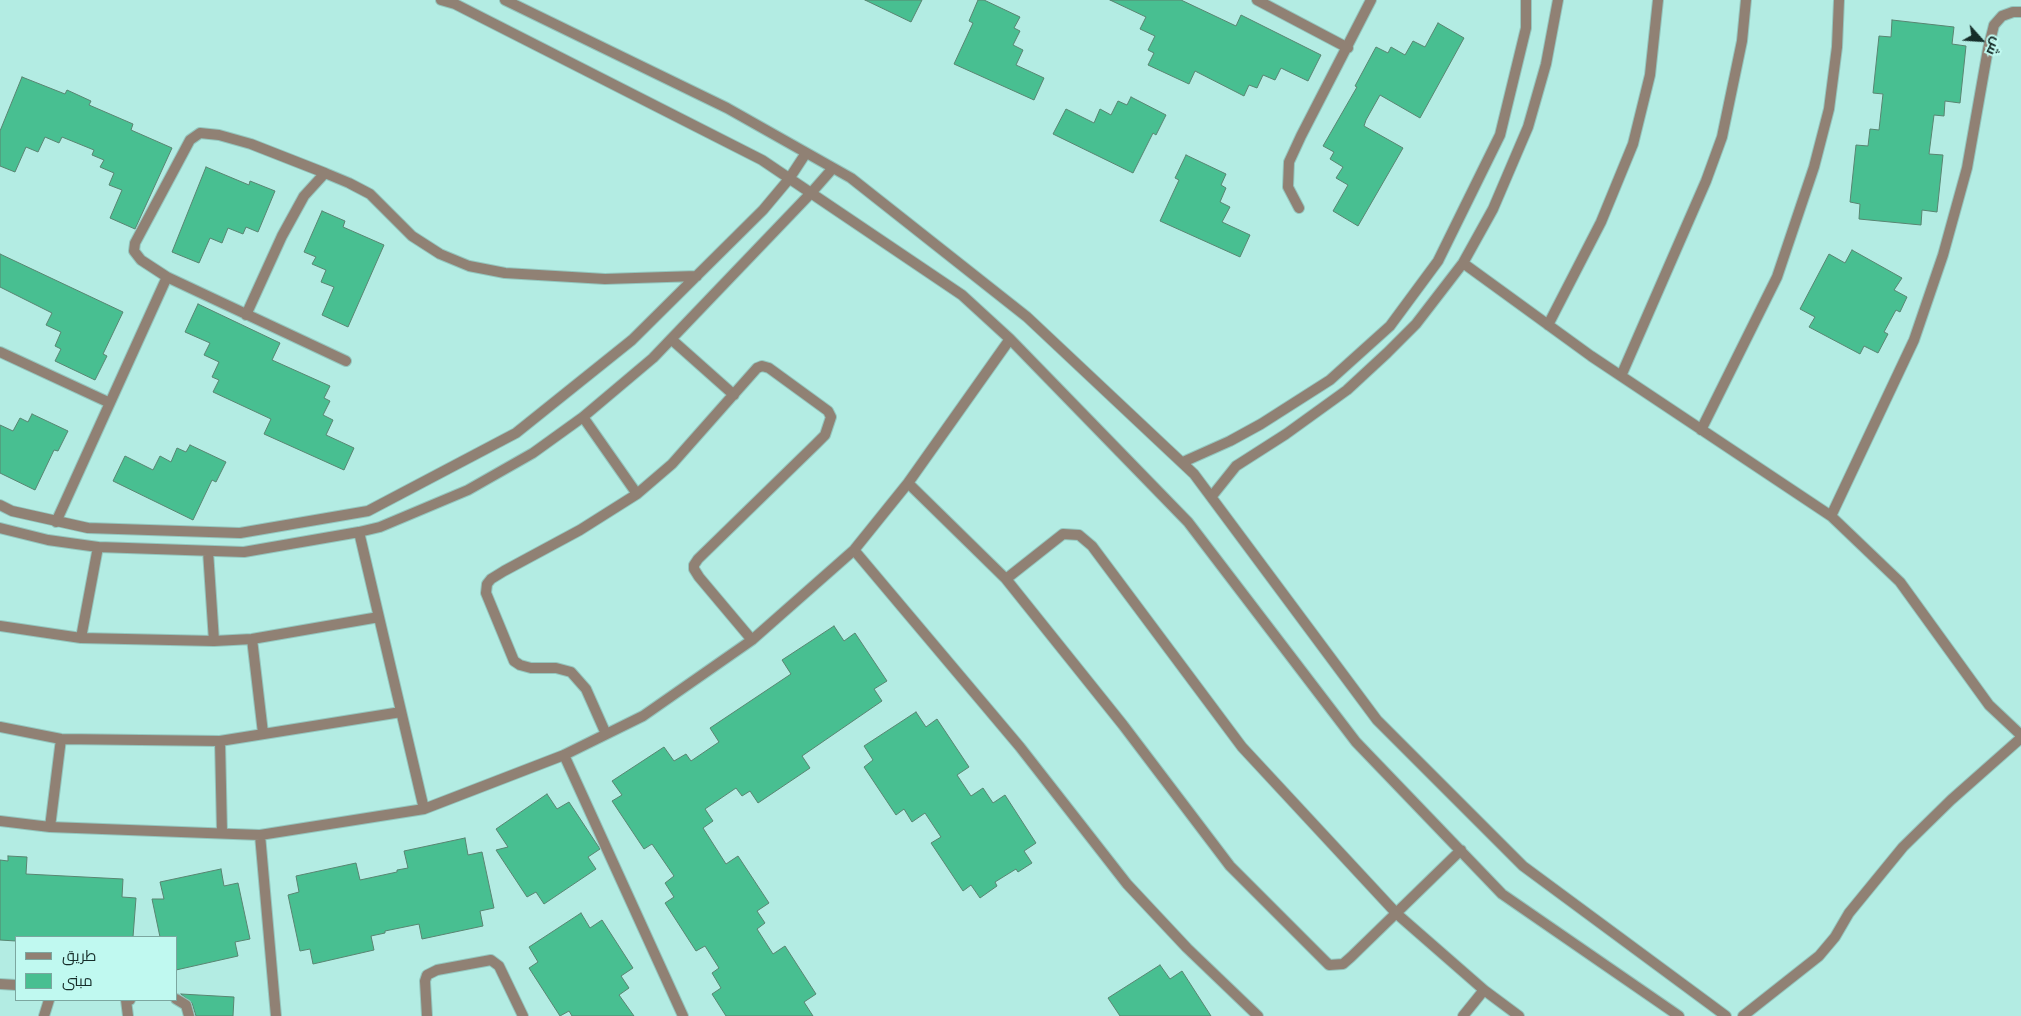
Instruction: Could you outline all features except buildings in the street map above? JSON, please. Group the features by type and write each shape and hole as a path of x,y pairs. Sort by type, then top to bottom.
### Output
{"street":[{"path":"441,0 455,4 762,160 962,295 1010,339 1188,522 1356,742 1502,894 1679,1016"},
{"path":"504,0 727,108 851,178 1026,317 1183,462 1212,496 1377,720 1523,866 1726,1016"},
{"path":"1257,0 1348,48"},
{"path":"1299,208 1288,187 1290,162 1301,136 1348,48 1371,0"},
{"path":"1183,462 1237,437 1330,380 1390,326 1438,261 1500,135 1526,28 1526,0"},
{"path":"1212,496 1236,466 1293,429 1347,390 1360,378 1416,324 1463,263 1493,209 1528,127 1546,64 1558,0"},
{"path":"1548,325 1601,222 1633,144 1650,75 1658,0"},
{"path":"1621,376 1706,181 1722,137 1742,41 1746,0"},
{"path":"1701,430 1777,276 1814,167 1829,109 1837,47 1840,0"},
{"path":"1831,516 1914,340 1943,254 1967,168 1994,25 2002,16 2013,12 2021,12"},
{"path":"346,362 168,277 141,260 134,251 135,243 190,140 200,133 219,135 251,144 349,183 370,194 412,236 440,254 469,266 506,272 605,278 696,276"},
{"path":"0,506 12,512 88,528 240,533 368,511 516,433 632,340 763,210 806,153"},
{"path":"0,528 48,540 98,546 244,552 380,527 468,490 533,453 583,417 653,358 811,193 832,168"},
{"path":"246,315 282,236 304,196 325,173"},
{"path":"1463,263 1621,376 1831,516 1900,582 1989,704 2021,737 1951,800 1903,847 1850,913 1835,937 1819,956 1743,1016"},
{"path":"56,522 168,277"},
{"path":"671,339 734,395"},
{"path":"0,820 50,827 260,835 424,809 564,755 643,716 752,640 854,550 908,483 1010,339"},
{"path":"0,352 110,404"},
{"path":"606,734 586,688 571,672 561,669 531,668 514,661 486,593 487,584 492,579 580,530 637,494 672,464 757,368 764,366 828,411 831,417 825,435 694,565 694,569 699,577 752,640"},
{"path":"583,417 637,494"},
{"path":"908,483 1006,579 1124,725 1230,866 1329,965 1344,964 1461,850"},
{"path":"359,532 424,809"},
{"path":"1006,579 1063,534 1079,535 1092,546 1242,747 1396,914 1484,990 1520,1016"},
{"path":"81,638 98,546"},
{"path":"854,550 1020,747 1127,884 1187,948 1258,1016"},
{"path":"208,551 214,641"},
{"path":"0,626 81,638 214,641 252,639 379,618"},
{"path":"252,639 263,733"},
{"path":"0,727 62,740 220,741 401,712"},
{"path":"50,827 62,740"},
{"path":"220,741 222,834"},
{"path":"564,755 683,1016"},
{"path":"260,835 276,1016"},
{"path":"427,1016 425,982 427,975 437,970 491,960 499,966 523,1016"},
{"path":"0,984 15,986"},
{"path":"1463,1016 1484,990"},
{"path":"178,1000 186,1004 189,1016"},
{"path":"44,1016 48,1001"},
{"path":"126,1001 128,1016"}]}
